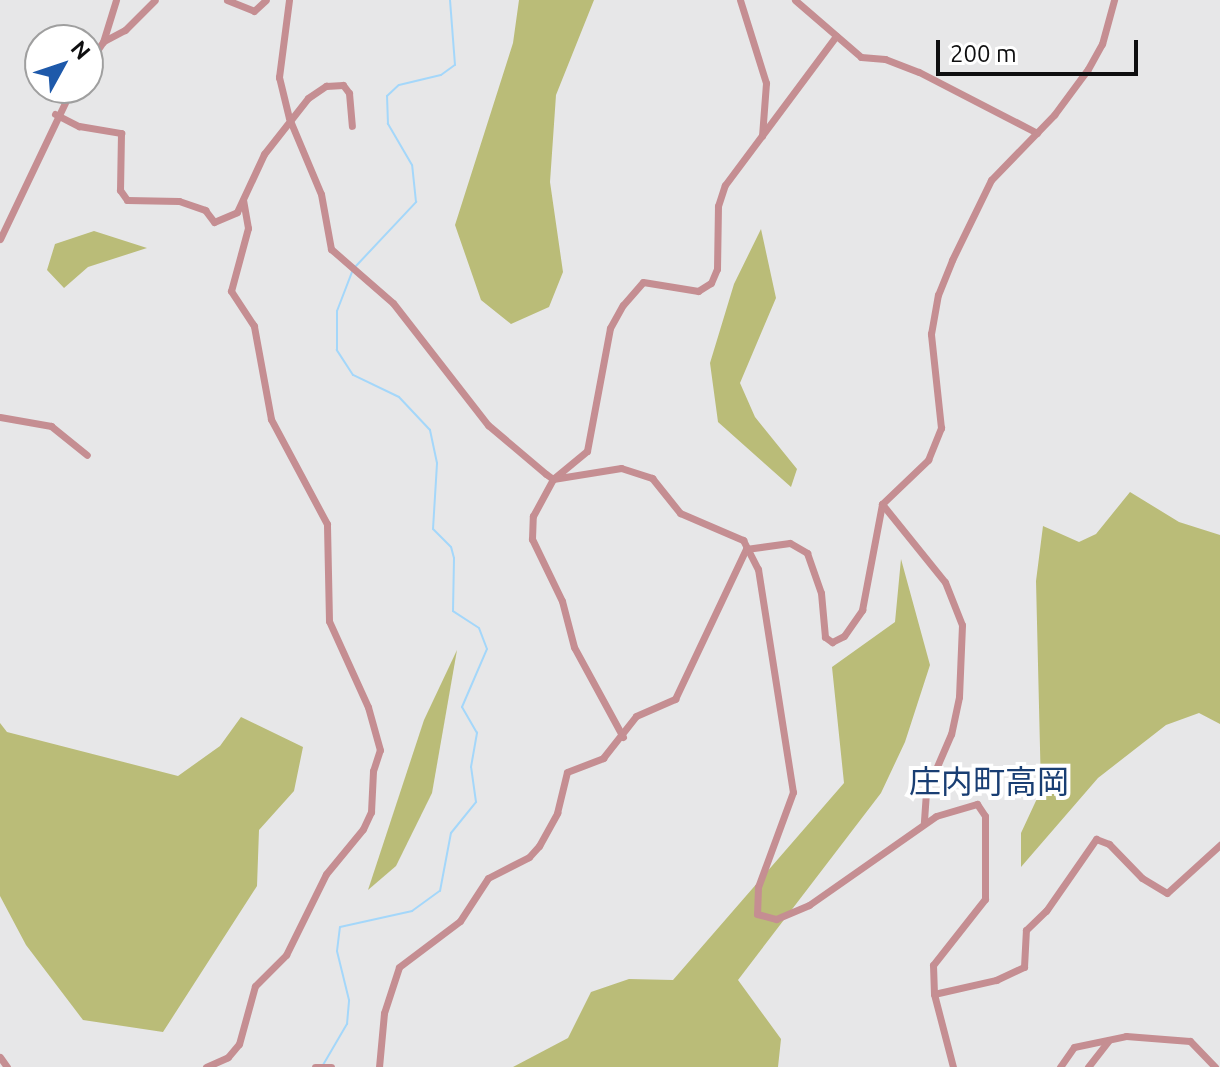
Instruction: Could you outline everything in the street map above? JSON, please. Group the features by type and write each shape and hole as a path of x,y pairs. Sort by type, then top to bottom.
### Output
{"street":[{"path":"104,39 116,0"},
{"path":"104,41 125,30 155,0"},
{"path":"227,0 254,11 266,0"},
{"path":"289,0 279,77 289,118 321,194 331,249 393,303 488,425 553,479 632,470 652,478 680,513 732,534 758,569 767,610 793,792 758,887 757,914 776,919 809,905 924,823 977,804 988,833 985,899 936,958 934,994 953,1067"},
{"path":"740,0 766,83 762,138"},
{"path":"795,0 861,57 885,59 919,72 1037,133"},
{"path":"746,549 790,543 807,553 821,593 825,637 837,641 865,606 866,574 882,504 928,460 941,428 931,334 938,295 952,260 991,180 1037,133 1088,69 1102,44 1114,0"},
{"path":"623,737 574,647 562,601 532,539 533,516 553,479 587,451 610,328 623,305 643,282 698,291 711,283 717,269 718,206 725,185 836,36"},
{"path":"55,114 79,126 121,133 120,190 127,200 179,201 205,210 214,222 232,217 289,118 308,98 337,83 349,93 352,126"},
{"path":"0,239 62,104"},
{"path":"206,1067 228,1057 239,1044 255,986 286,955 326,874 363,829 371,812 373,771 380,750 368,707 329,621 327,524 271,419 254,326 231,291 248,228 243,200"},
{"path":"0,417 45,424 87,455"},
{"path":"882,504 945,582 962,625 959,697 951,734 926,792 924,823"},
{"path":"379,1067 384,1013 399,967 460,921 488,878 529,857 557,813 567,772 603,758 623,737 636,716 675,699 746,549"},
{"path":"934,994 996,980 1024,967 1026,930 1046,911 1096,839 1109,844 1142,878 1167,893 1220,845"},
{"path":"1060,1067 1074,1047 1111,1039 1167,1036 1190,1041 1215,1067"},
{"path":"1088,1067 1111,1039"},
{"path":"0,1057 7,1067"},
{"path":"315,1067 331,1067"}],"green space":[{"path":"519,0 594,0 556,95 550,182 563,272 549,307 511,324 481,300 455,225 513,43"},
{"path":"761,229 776,298 740,383 755,417 797,469 791,487 718,422 710,363 734,284"},
{"path":"94,231 147,248 88,267 64,288 47,270 55,244"},
{"path":"1130,492 1179,522 1220,535 1220,724 1199,713 1166,725 1098,778 1021,867 1021,833 1041,790 1036,581 1043,526 1079,542 1096,534"},
{"path":"901,559 930,665 905,742 881,793 738,980 781,1039 778,1067 513,1067 568,1038 591,992 629,979 673,980 844,783 832,667 895,622"},
{"path":"457,650 432,793 396,866 368,890 424,720"},
{"path":"241,717 303,747 294,791 259,830 257,886 163,1032 83,1020 26,945 0,896 0,723 7,732 178,776 220,746"}],"waterway":[{"path":"356,266 416,202 412,165 388,124 387,96 399,85 441,75 455,65 450,0"},
{"path":"323,1065 347,1024 349,1000 337,951 340,927 412,911 440,891 451,833 476,802 471,767 477,733 462,707 487,649 479,628 453,611 454,558 451,547 433,529 437,463 430,430 399,397 353,375 337,350 337,311 352,272"}],"district":[{"name":"庄内町高岡","path":"989,781"}]}
